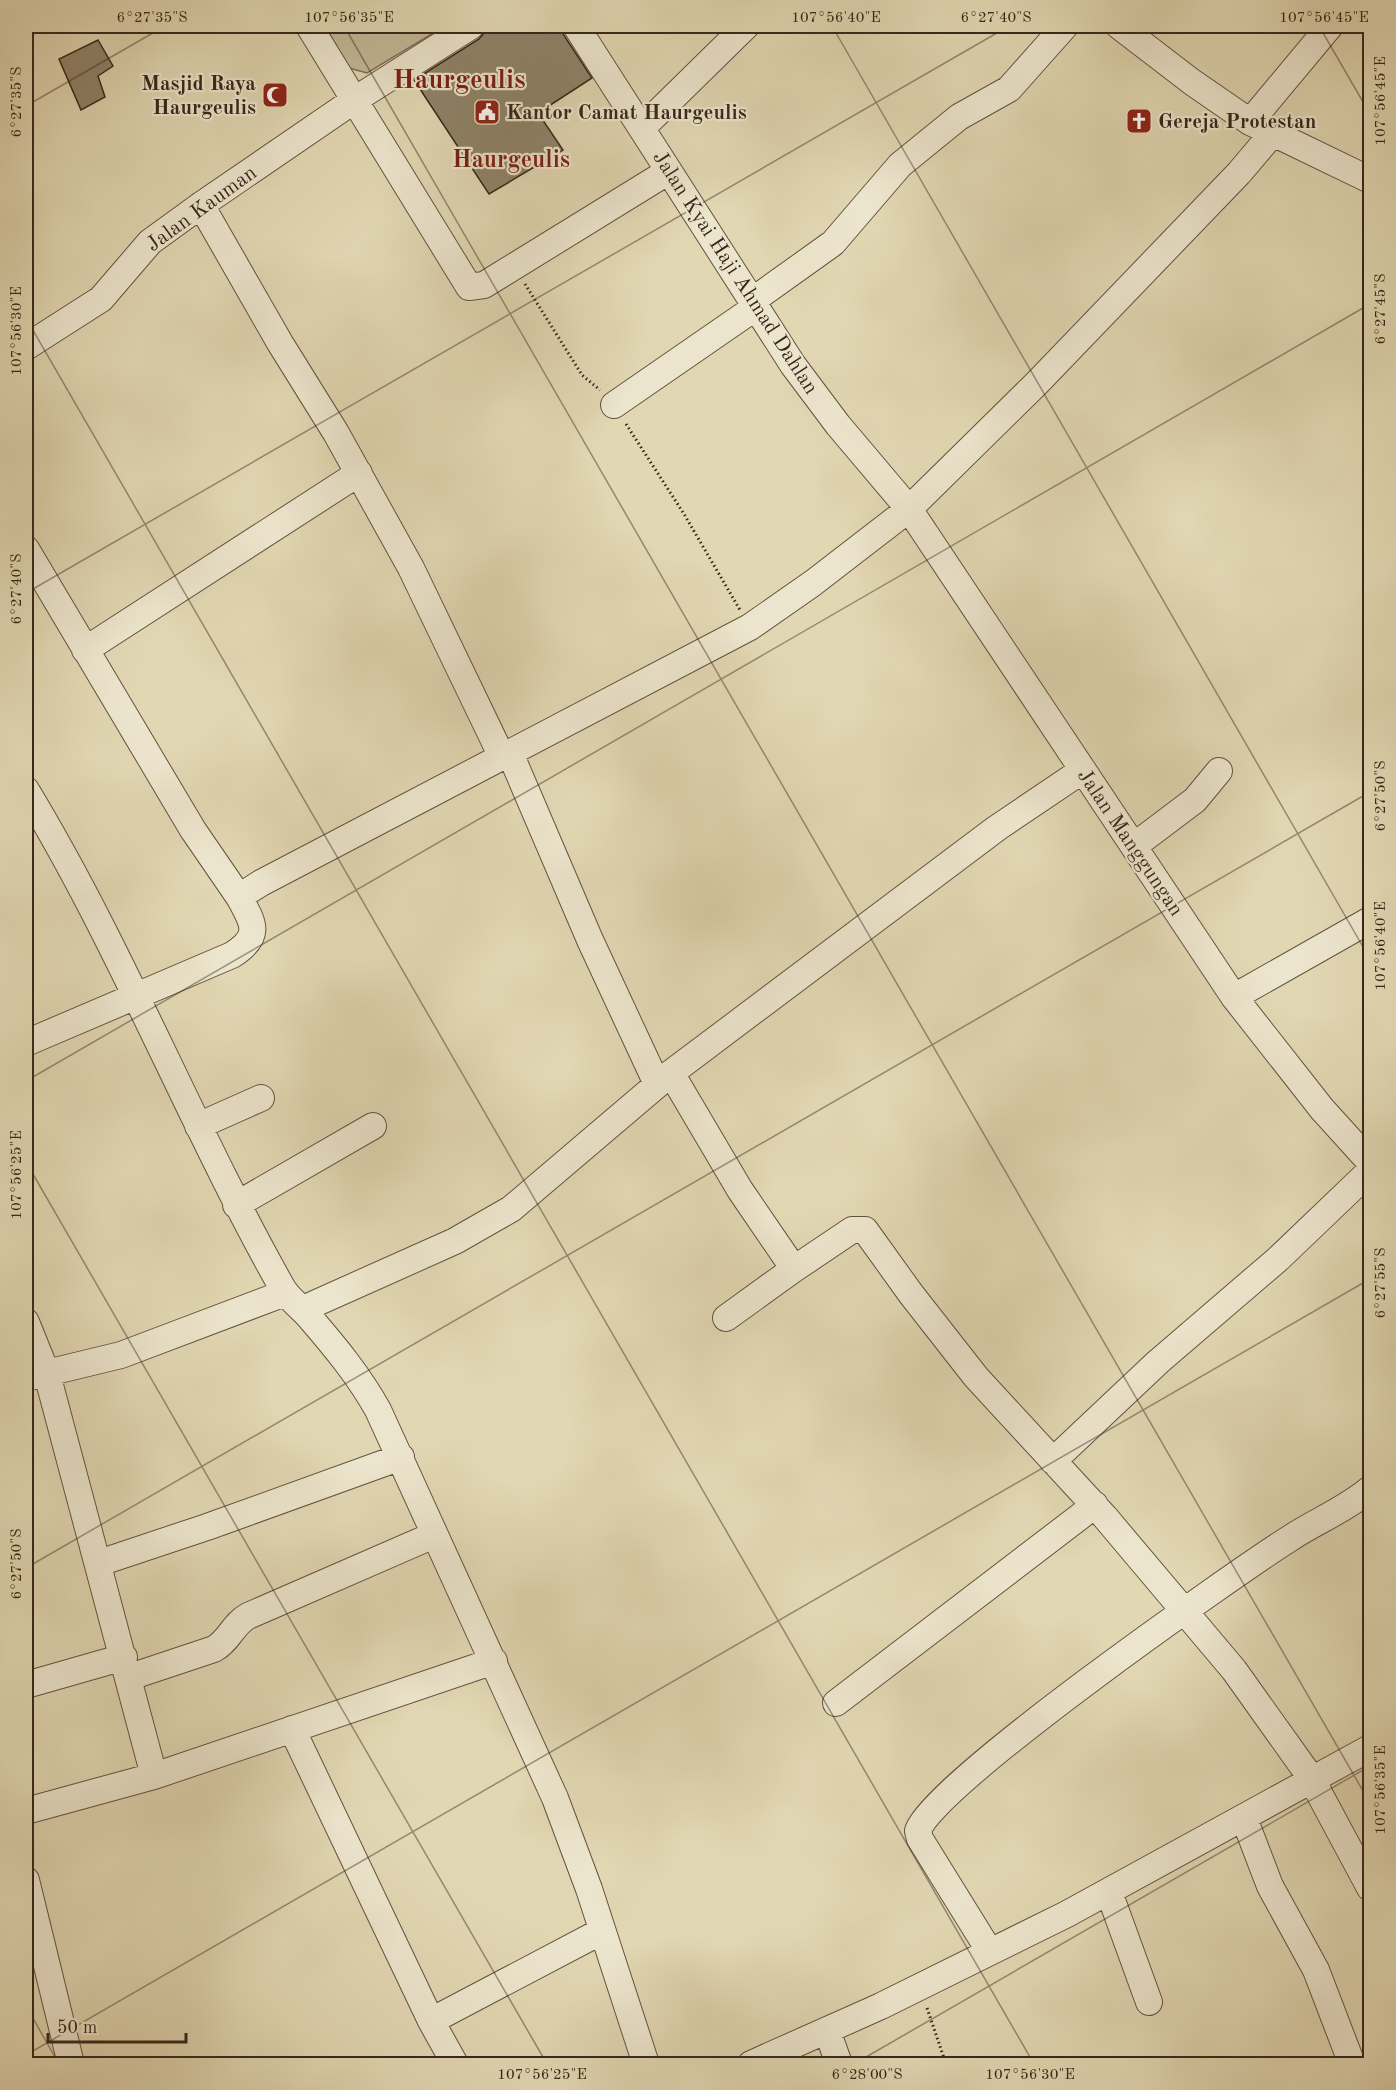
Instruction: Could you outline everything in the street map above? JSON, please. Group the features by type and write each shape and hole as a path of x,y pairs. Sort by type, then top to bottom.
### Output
{"street":[{"path":"309,26 356,99 464,283 469,287 484,285 669,171"},
{"name":"Jalan Kauman","path":"26,347 97,303 150,242 201,205 356,99 471,26"},
{"name":"Jalan Kyai Haji Ahmad Dahlan","path":"576,26 793,365 838,425 909,509"},
{"path":"642,128 746,26"},
{"path":"614,405 754,304 833,243 900,165 959,117 1009,89 1065,26"},
{"path":"1119,26 1192,82 1261,128 1371,180"},
{"path":"239,897 293,866 750,627 813,583 909,509 1037,383 1239,173 1261,128 1330,26"},
{"path":"201,205 280,343 359,473 411,568 506,755 590,940 664,1079 794,1269"},
{"path":"85,650 359,473"},
{"name":"Jalan Manggungan","path":"909,509 1234,997 1322,1109 1371,1162"},
{"path":"26,549 193,830 239,897 253,930 252,938 243,948 26,1043"},
{"path":"36,1376 122,1355 294,1301 489,1224 511,1209 664,1079 997,828 1083,770"},
{"path":"1134,846 1195,800 1219,771"},
{"path":"26,790 135,996 237,1204 294,1301 361,1380 401,1457 555,1798 646,2064"},
{"path":"1234,997 1371,920"},
{"path":"198,1126 261,1098"},
{"path":"237,1204 373,1126"},
{"path":"1053,1461 1158,1362 1278,1259 1371,1171"},
{"path":"726,1318 852,1230 865,1230 911,1294 976,1377 1095,1505 1234,1670 1311,1778 1368,1880"},
{"path":"26,1322 36,1376 99,1563 154,1776"},
{"path":"99,1563 401,1457"},
{"path":"990,1952 920,1839 919,1825 983,1763 1184,1609 1287,1539 1340,1512 1371,1490"},
{"path":"836,1703 1095,1505"},
{"path":"26,1685 214,1649 221,1645 236,1625 248,1616 434,1534"},
{"path":"26,1811 154,1776 494,1661"},
{"path":"292,1729 431,2021 454,2064"},
{"path":"751,2064 920,1986 1109,1892 1244,1818 1311,1778 1371,1748"},
{"path":"1244,1818 1270,1886 1316,1970 1352,2064"},
{"path":"26,1880 71,2064"},
{"path":"1109,1892 1149,2002"},
{"path":"431,2021 602,1931"},
{"path":"826,2030 839,2064"}],"path":[{"path":"514,267 582,375 614,405 684,514 750,627"},
{"path":"920,1986 946,2064"}],"shaded area":[{"path":"325,26 445,26 367,73 349,68"}],"building":[{"name":"Kantor Camat Haurgeulis","path":"490,26 561,26 563,34 592,78 538,113 563,150 489,194 414,80 479,39"},
{"path":"98,40 113,66 98,76 105,97 81,110 59,59"}],"place":[{"name":"Masjid Raya Haurgeulis","path":"275,95"},
{"name":"Kantor Camat Haurgeulis","path":"487,112"},
{"name":"Gereja Protestan","path":"1139,121"}],"district":[{"name":"Haurgeulis","path":"459,79"},
{"name":"Haurgeulis","path":"511,159"}]}
